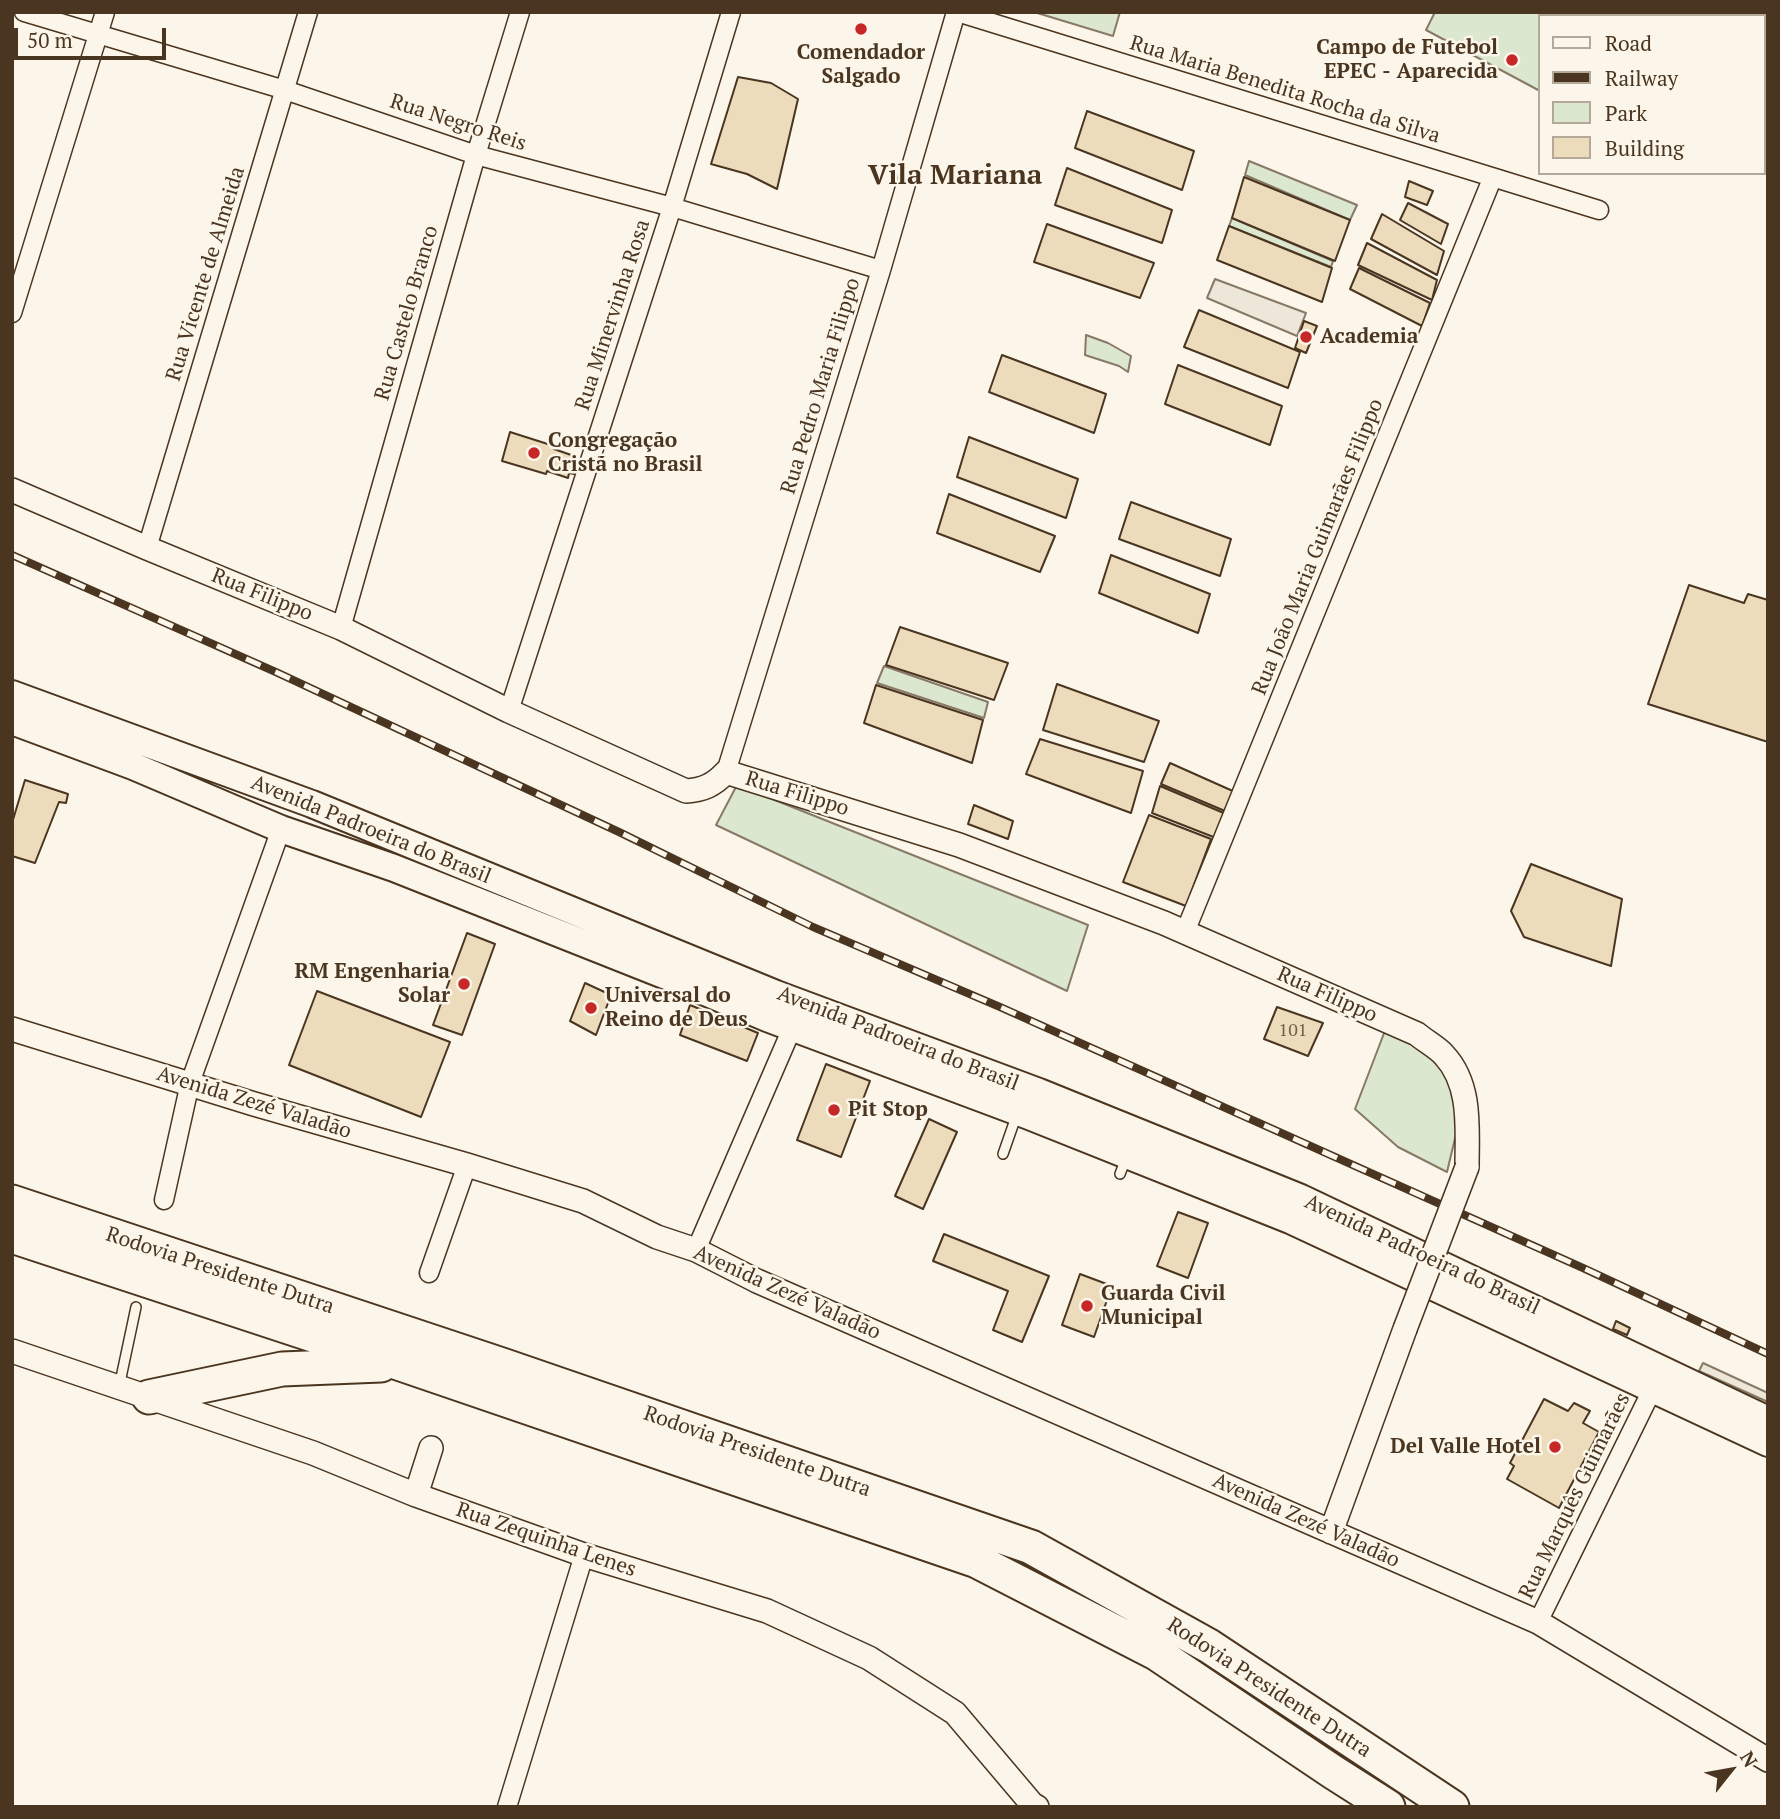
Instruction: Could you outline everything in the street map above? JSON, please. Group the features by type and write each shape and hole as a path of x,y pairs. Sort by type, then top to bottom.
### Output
{"highway":[{"name":"Rodovia Presidente Dutra","path":"12,1202 489,1360 1031,1547 1209,1646 1452,1807"},
{"name":"Rodovia Presidente Dutra","path":"12,1236 401,1364 977,1561 1156,1653 1388,1807"},
{"path":"134,1392 282,1369 401,1364"},
{"path":"1333,1772 1375,1807"}],"main road":[{"name":"Avenida Padroeira do Brasil","path":"12,694 302,800 776,994 1039,1092 1301,1198 1768,1420"},
{"name":"Avenida Padroeira do Brasil","path":"12,721 133,766 291,832 394,868 767,1018 1018,1112 1124,1165 1290,1220 1768,1443"},
{"path":"291,832 313,820 302,800"}],"street":[{"name":"Rua Negro Reis","path":"24,12 285,90 476,156 672,207 881,270"},
{"path":"12,313 105,12"},
{"name":"Rua Vicente de Almeida","path":"147,548 308,12"},
{"name":"Rua Castelo Branco","path":"341,628 520,12"},
{"name":"Rua Minervinha Rosa","path":"509,711 672,207 732,12"},
{"name":"Rua Maria Benedita Rocha da Silva","path":"957,12 1599,210"},
{"name":"Rua Pedro Maria Filippo","path":"726,772 881,270 957,12"},
{"name":"Rua João Maria Guimarães Filippo","path":"1185,932 1492,179"},
{"name":"Rua Filippo","path":"12,490 341,628 509,711 686,791 707,788 726,772 960,845 1185,932 1417,1034 1444,1055 1460,1080 1465,1098 1467,1167 1331,1532"},
{"path":"163,1200 190,1083 291,832"},
{"path":"696,1250 793,1026"},
{"name":"Avenida Zezé Valadão","path":"12,1029 583,1201 657,1237 696,1250 757,1281 1538,1622 1768,1760"},
{"path":"429,1273 467,1165"},
{"name":"Rua Zequinha Lenes","path":"12,1351 313,1453 416,1495 584,1555 767,1611 869,1658 955,1713 1034,1806"},
{"name":"Rua Marquês Guimarães","path":"1538,1622 1653,1390"},
{"path":"416,1495 431,1448"},
{"path":"507,1807 584,1555"}],"lane":[{"path":"1003,1154 1018,1112"},
{"path":"134,1392 136,1307"}],"green space":[{"path":"1034,12 1120,12 1113,36"},
{"name":"Campo de Futebol EPEC - Aparecida","path":"1435,12 1640,12 1538,14 1538,90 1426,30"},
{"path":"1249,161 1357,205 1350,220 1245,175"},
{"path":"1232,218 1333,261 1331,267 1229,226"},
{"path":"1086,335 1131,356 1128,372 1119,366 1085,355"},
{"path":"884,666 988,702 984,718 877,683"},
{"path":"737,785 1088,925 1067,991 716,825"},
{"path":"1386,1028 1441,1061 1462,1109 1447,1172 1398,1147 1355,1109"}],"shaded area":[{"path":"1215,279 1306,313 1297,336 1207,298"},
{"path":"1703,1363 1768,1393 1768,1402 1699,1371"}],"building":[{"path":"738,77 771,83 798,99 777,189 747,174 711,164"},
{"path":"1087,111 1194,151 1182,190 1075,148"},
{"path":"1067,168 1172,210 1162,243 1055,205"},
{"path":"1244,177 1350,220 1335,261 1232,218"},
{"path":"1409,181 1433,191 1427,205 1405,197"},
{"path":"1408,203 1448,224 1441,244 1400,220"},
{"path":"1382,214 1444,251 1437,275 1371,239"},
{"path":"1047,224 1154,263 1140,298 1034,262"},
{"path":"1229,226 1332,268 1322,302 1217,260"},
{"path":"1367,243 1437,280 1432,300 1358,265"},
{"path":"1359,268 1430,303 1422,326 1350,289"},
{"path":"1199,310 1300,352 1288,388 1184,347"},
{"name":"Academia","path":"1304,321 1317,326 1306,353 1295,348"},
{"path":"1002,355 1106,394 1094,433 989,392"},
{"path":"1178,365 1282,406 1270,445 1165,404"},
{"name":"Congregação Cristã no Brasil","path":"510,432 554,446 554,449 574,456 572,461 577,463 574,474 569,473 568,478 502,461"},
{"path":"969,437 1078,479 1066,518 957,477"},
{"path":"949,494 1055,536 1040,572 937,533"},
{"path":"1131,502 1231,539 1220,576 1119,539"},
{"path":"1111,555 1210,594 1198,633 1099,593"},
{"path":"1689,585 1744,603 1748,594 1768,600 1768,742 1648,704"},
{"path":"900,627 1008,663 994,700 886,665"},
{"path":"1057,684 1159,721 1144,762 1043,730"},
{"path":"876,685 983,720 972,763 864,723"},
{"path":"1040,739 1143,771 1131,813 1026,774"},
{"path":"1170,763 1235,792 1225,811 1161,784"},
{"path":"25,780 68,794 66,803 59,802 35,863 12,856 12,823"},
{"path":"1160,786 1226,814 1216,838 1152,813"},
{"path":"974,805 1013,821 1008,839 968,824"},
{"path":"1149,815 1211,839 1186,906 1123,882"},
{"path":"1531,864 1622,899 1611,966 1524,937 1511,911"},
{"name":"RM Engenharia Solar","path":"467,933 495,944 462,1035 433,1025"},
{"name":"Universal do Reino de Deus","path":"585,983 611,995 596,1035 570,1021"},
{"path":"317,991 450,1042 421,1117 289,1065"},
{"path":"690,1005 758,1033 747,1061 680,1035"},
{"path":"1277,1007 1323,1023 1308,1056 1264,1039"},
{"name":"Pit Stop","path":"826,1064 870,1081 841,1157 797,1140"},
{"path":"929,1119 957,1132 923,1209 895,1196"},
{"path":"1178,1212 1208,1223 1188,1278 1157,1266"},
{"path":"944,1234 1049,1276 1022,1342 993,1330 1008,1291 933,1261"},
{"name":"Guarda Civil Municipal","path":"1080,1274 1112,1286 1094,1337 1062,1325"},
{"path":"1616,1321 1630,1328 1627,1335 1613,1329"},
{"name":"Del Valle Hotel","path":"1544,1399 1568,1411 1574,1403 1590,1411 1583,1423 1599,1432 1559,1508 1507,1479 1514,1466 1510,1463"}],"railway":[{"path":"12,555 278,673 619,832 813,927 1000,1007 1583,1268 1768,1354"}],"place":[{"name":"Comendador Salgado","path":"861,29"},
{"name":"Campo de Futebol EPEC - Aparecida","path":"1512,60"},
{"name":"Academia","path":"1306,337"},
{"name":"Congregação Cristã no Brasil","path":"534,453"},
{"name":"RM Engenharia Solar","path":"464,984"},
{"name":"Universal do Reino de Deus","path":"591,1008"},
{"name":"Pit Stop","path":"834,1110"},
{"name":"Guarda Civil Municipal","path":"1087,1306"},
{"name":"Del Valle Hotel","path":"1555,1447"}],"district":[{"name":"Vila Mariana","path":"955,176"}]}
